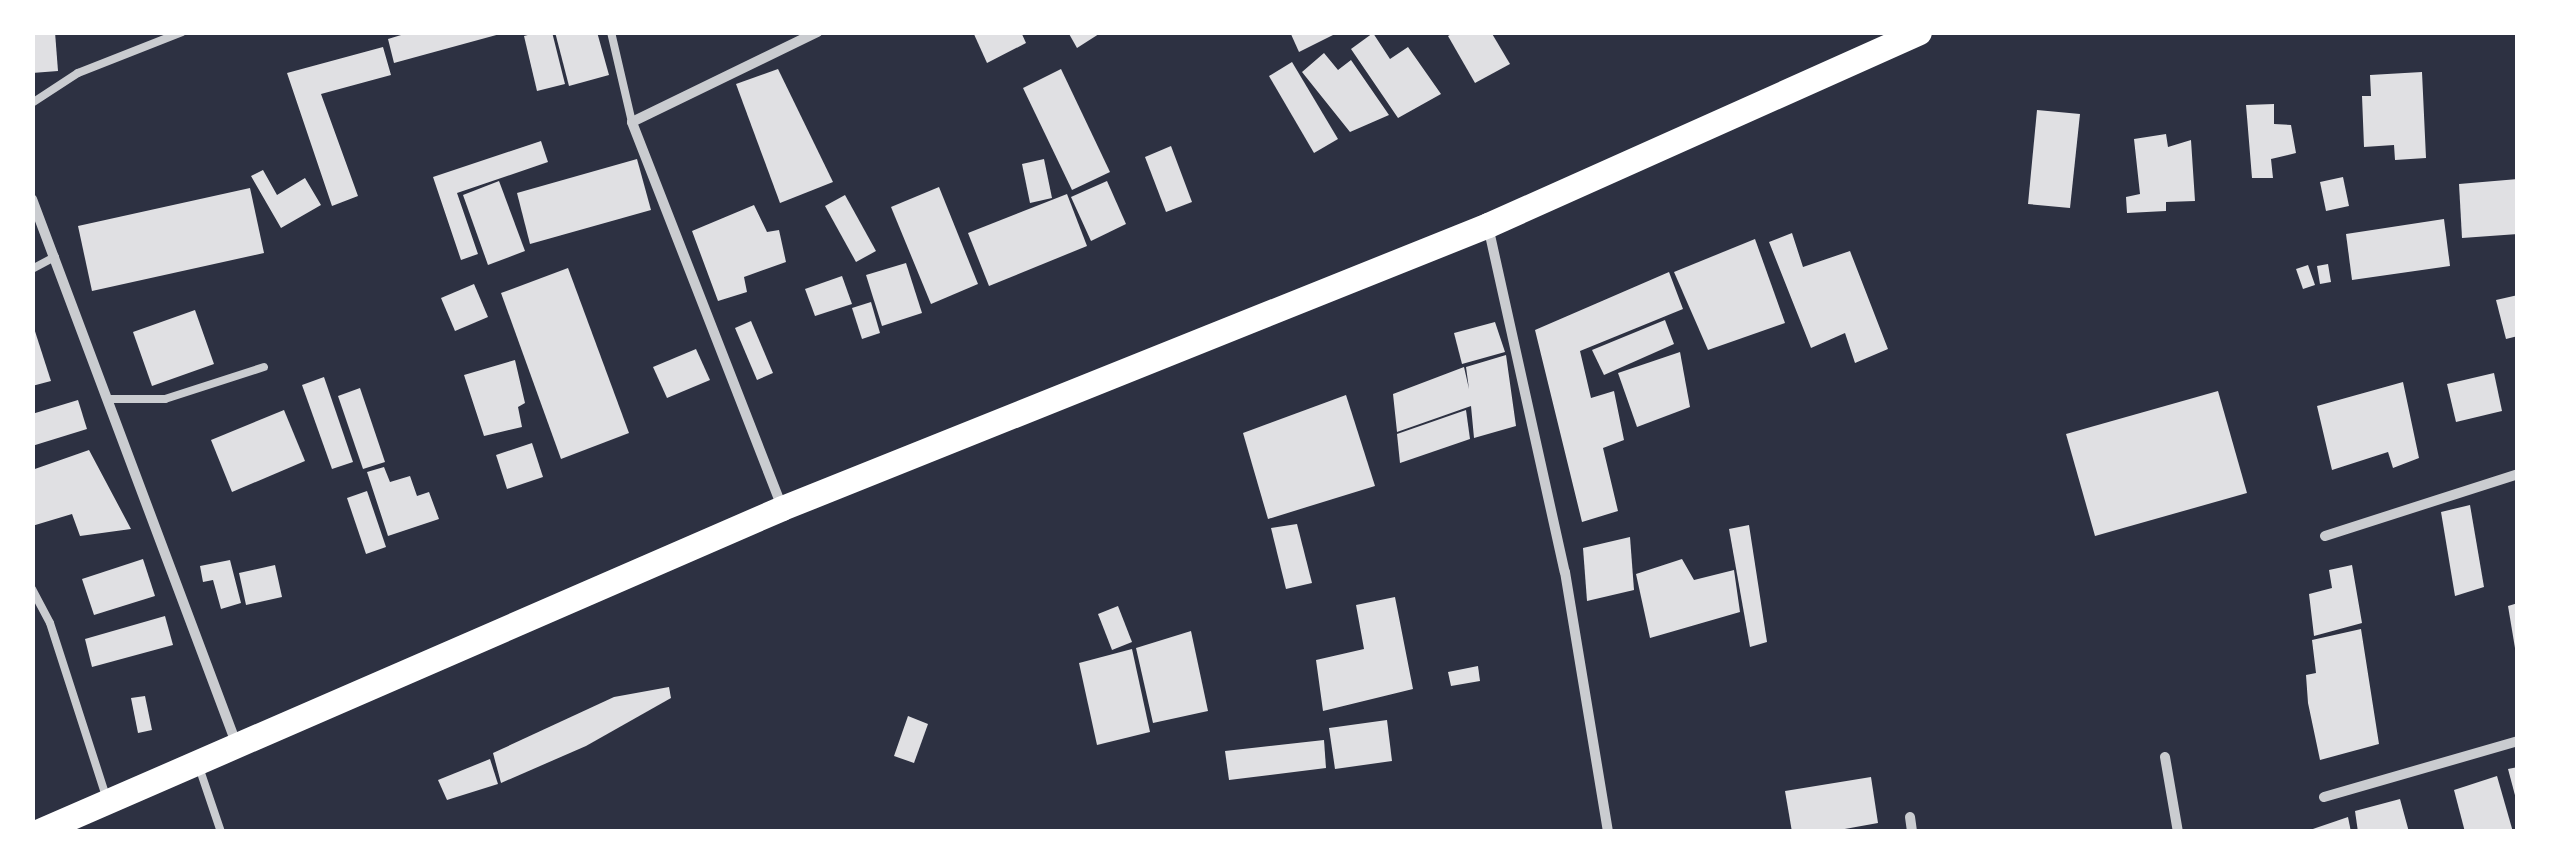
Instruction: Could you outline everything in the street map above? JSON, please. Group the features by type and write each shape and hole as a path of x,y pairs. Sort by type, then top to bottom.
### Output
{"highway":[{"path":"37,832 782,508 1488,225 1919,32"}],"street":[{"path":"782,508 632,122 817,32"},
{"path":"32,200 236,743"},
{"path":"1488,225 1565,572 1608,832"},
{"path":"2325,536 2518,474"},
{"path":"2324,796 2518,741"},
{"path":"2164,758 2178,832"},
{"path":"1910,816 1912,832"}],"lane":[{"path":"32,103 78,73 182,32"},
{"path":"612,32 632,122"},
{"path":"32,268 55,258"},
{"path":"107,399 165,398 264,367"},
{"path":"32,589 50,623 108,802"},
{"path":"198,762 221,832"}],"building":[{"path":"32,32 55,32 58,71 32,73"},
{"path":"411,32 500,34 394,63 388,39"},
{"path":"552,32 565,84 537,91 524,36"},
{"path":"555,32 597,32 609,75 569,86"},
{"path":"973,32 1021,32 1026,43 987,63"},
{"path":"1068,32 1102,32 1077,48"},
{"path":"1290,32 1339,32 1299,52"},
{"path":"1455,32 1491,32 1510,64 1475,83 1448,36"},
{"path":"1373,33 1390,59 1408,47 1441,94 1398,118 1351,49"},
{"path":"383,47 391,75 321,94 358,196 332,206 287,73"},
{"path":"1324,53 1338,70 1351,60 1389,115 1350,132 1302,72"},
{"path":"1292,62 1338,139 1314,153 1269,76"},
{"path":"778,69 833,182 780,203 736,84"},
{"path":"1061,69 1110,172 1072,190 1023,88"},
{"path":"2422,72 2426,158 2395,160 2394,145 2364,147 2362,96 2371,96 2370,75"},
{"path":"2274,104 2274,124 2291,125 2296,153 2271,159 2273,178 2252,178 2246,105"},
{"path":"2037,110 2080,114 2070,208 2028,204"},
{"path":"2166,134 2168,147 2191,140 2195,201 2166,202 2166,211 2127,213 2126,197 2140,194 2134,139"},
{"path":"541,141 548,162 457,193 478,254 461,260 433,177"},
{"path":"1171,146 1192,202 1166,212 1145,157"},
{"path":"637,159 651,210 530,244 517,193"},
{"path":"1044,159 1052,198 1030,203 1022,164"},
{"path":"263,170 277,195 305,178 321,205 281,228 251,176"},
{"path":"2343,177 2349,206 2326,211 2320,182"},
{"path":"2518,179 2518,234 2462,238 2459,184"},
{"path":"499,181 525,251 488,265 463,195"},
{"path":"1107,181 1126,224 1091,241 1071,197"},
{"path":"939,187 978,284 931,304 891,207"},
{"path":"250,188 264,253 92,291 78,226"},
{"path":"1067,194 1087,246 989,286 968,233"},
{"path":"845,195 876,251 856,262 825,206"},
{"path":"754,205 767,232 779,230 786,262 744,277 747,292 718,301 692,231"},
{"path":"2444,219 2450,266 2352,280 2346,234"},
{"path":"1792,233 1803,267 1850,251 1888,349 1855,363 1845,333 1811,348 1769,242"},
{"path":"1755,239 1785,323 1708,350 1674,272"},
{"path":"906,263 922,313 882,326 866,275"},
{"path":"2328,264 2331,282 2320,284 2317,266"},
{"path":"2308,265 2315,285 2303,289 2296,269"},
{"path":"568,268 629,433 561,459 501,293"},
{"path":"1669,272 1683,309 1580,351 1591,398 1614,391 1624,440 1603,448 1618,511 1582,522 1535,330"},
{"path":"842,276 852,304 815,316 805,289"},
{"path":"474,284 488,317 455,331 441,298"},
{"path":"2518,295 2518,336 2506,339 2496,300"},
{"path":"871,302 880,333 862,339 852,308"},
{"path":"195,310 214,364 152,386 133,332"},
{"path":"1665,320 1674,344 1604,375 1592,350"},
{"path":"751,321 773,373 757,380 735,328"},
{"path":"32,322 51,381 32,386"},
{"path":"1495,322 1505,352 1462,364 1454,333"},
{"path":"696,349 710,380 667,398 653,367"},
{"path":"1680,352 1690,407 1637,427 1618,373"},
{"path":"1506,355 1516,426 1474,438 1471,406 1397,432 1393,394 1464,367 1469,389 1466,367"},
{"path":"515,360 525,403 518,407 522,427 484,436 464,375"},
{"path":"2494,373 2502,411 2456,422 2447,384"},
{"path":"324,377 353,462 332,469 302,385"},
{"path":"2403,382 2419,458 2393,468 2388,452 2332,470 2317,406"},
{"path":"360,388 385,462 363,469 338,396"},
{"path":"2218,391 2247,493 2095,536 2066,434"},
{"path":"1346,395 1375,486 1268,519 1243,433"},
{"path":"78,400 87,429 32,446 32,414"},
{"path":"284,410 305,461 232,492 211,440"},
{"path":"1466,410 1470,439 1400,463 1397,434"},
{"path":"532,443 543,477 507,489 496,455"},
{"path":"89,450 131,529 80,536 72,514 32,526 32,470"},
{"path":"384,467 390,482 410,476 417,496 429,492 439,519 388,536 367,472"},
{"path":"367,491 386,547 366,554 347,498"},
{"path":"2470,505 2484,587 2455,596 2441,512"},
{"path":"1297,524 1312,583 1286,589 1271,528"},
{"path":"1749,525 1767,642 1750,647 1729,529"},
{"path":"1630,537 1634,590 1587,601 1583,548"},
{"path":"143,559 155,596 94,615 82,579"},
{"path":"1682,559 1694,580 1734,570 1740,612 1650,638 1636,574"},
{"path":"230,560 241,603 221,609 213,580 203,582 200,566"},
{"path":"275,565 282,597 246,605 239,573"},
{"path":"2352,565 2362,623 2314,636 2309,594 2332,588 2329,570"},
{"path":"1395,597 1413,689 1323,711 1316,660 1364,649 1356,605"},
{"path":"2518,603 2518,648 2515,648 2508,606"},
{"path":"1118,606 1132,642 1112,650 1098,614"},
{"path":"165,616 173,645 92,667 85,639"},
{"path":"2361,629 2379,744 2320,760 2306,675 2316,673 2312,640"},
{"path":"1191,631 1208,711 1153,723 1136,648"},
{"path":"1132,649 1150,732 1097,745 1079,663"},
{"path":"1478,666 1480,681 1451,686 1448,672"},
{"path":"669,687 671,698 586,746 501,783 493,753 614,697"},
{"path":"145,696 152,730 138,733 131,698"},
{"path":"908,716 928,724 914,763 894,756"},
{"path":"1387,720 1392,761 1335,769 1329,728"},
{"path":"1324,740 1326,768 1229,780 1225,751"},
{"path":"490,759 498,784 447,800 438,780"},
{"path":"2518,767 2518,799 2516,799 2508,769"},
{"path":"2497,776 2513,832 2465,832 2454,790"},
{"path":"1871,777 1878,823 1828,832 1792,832 1785,791"},
{"path":"2400,799 2409,832 2358,832 2355,811"},
{"path":"2348,817 2351,832 2307,832 2307,831"}]}
